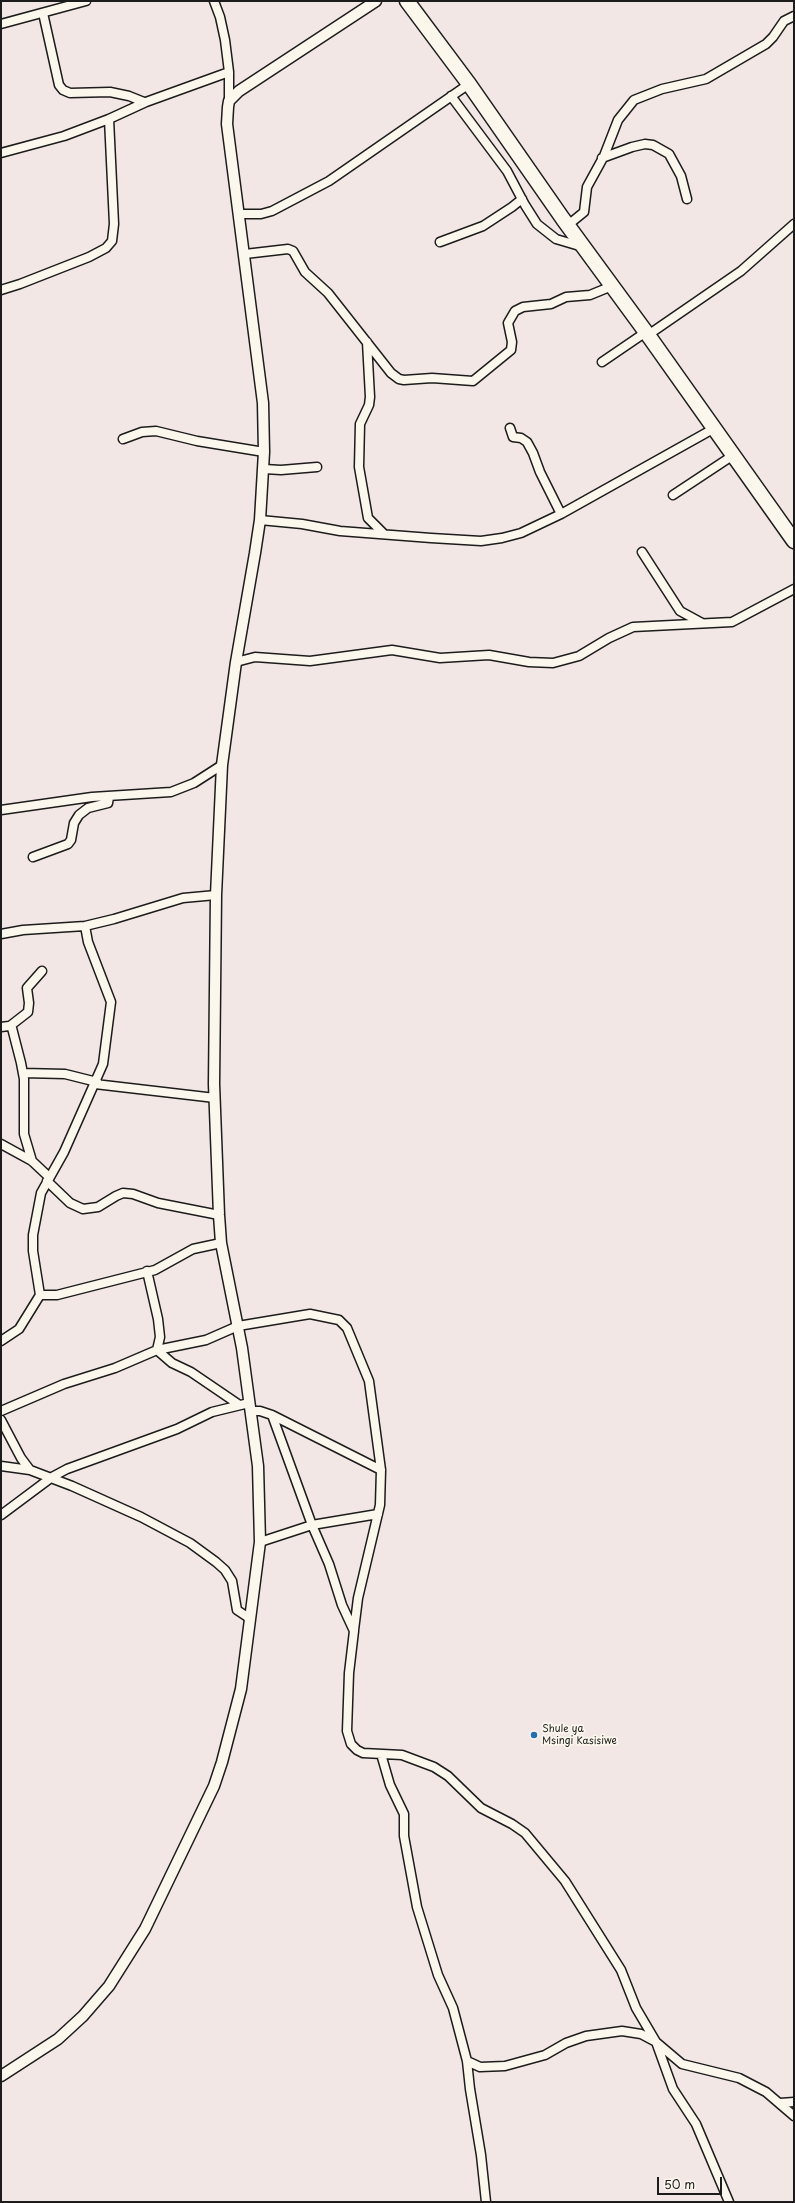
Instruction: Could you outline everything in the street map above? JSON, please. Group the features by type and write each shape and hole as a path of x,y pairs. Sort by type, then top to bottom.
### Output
{"highway":[{"path":"407,1 469,84 732,456 794,541"}],"street":[{"path":"1,24 86,1"},
{"path":"1,2076 58,2039 83,2016 109,1986 145,1929 190,1840 222,1762 241,1689 260,1542 258,1466 238,1326 221,1243 215,1098 216,895 222,765 236,662 260,520 264,469 263,403 245,254 227,124 229,72 226,40 214,1"},
{"path":"229,101 239,91 376,1"},
{"path":"43,13 59,86 63,90 70,92 110,92 129,96 144,102"},
{"path":"568,225 584,212 587,187 602,158 618,120 634,100 662,89 706,79 766,44 784,21 794,16"},
{"path":"1,153 64,136 109,119 144,102 229,72"},
{"path":"239,214 261,214 272,211 329,181 469,84"},
{"path":"452,96 507,171 538,224 556,239 584,247"},
{"path":"1,290 89,257 106,248 112,241 114,224 109,119"},
{"path":"602,158 632,147 653,144 669,154 681,176 687,199"},
{"path":"440,242 483,226 512,208 522,199"},
{"path":"602,362 647,334 741,271 794,224"},
{"path":"245,254 288,249 293,251 305,272 328,293 391,373 399,379 432,378 473,381 511,350 512,342 508,323 515,311 523,307 551,304 566,297 590,295 612,286"},
{"path":"367,342 370,397 369,405 360,424 360,467 368,518 383,533"},
{"path":"510,428 513,437 521,438 527,442 534,452 540,472 561,514"},
{"path":"260,520 302,524 340,531 481,541 521,533 561,514 713,429"},
{"path":"122,439 142,432 156,431 197,441 264,452"},
{"path":"673,495 732,456"},
{"path":"264,469 281,470 318,467"},
{"path":"642,552 680,611 704,625"},
{"path":"236,662 255,657 310,661 392,650 440,658 492,655 543,664 572,659 609,638 633,627 704,625 732,622 794,589"},
{"path":"1,810 85,798 171,792 194,783 222,765"},
{"path":"33,857 68,844 71,840 74,823 79,815 88,808 108,803 109,797"},
{"path":"1,934 23,930 85,926 114,920 183,898 216,895"},
{"path":"1,1341 19,1329 40,1295 33,1251 33,1235 41,1193 64,1152 96,1083 103,1064 112,1007 109,992 88,942 85,926"},
{"path":"1,1027 10,1026 28,1012 29,1003 27,988 42,971"},
{"path":"10,1026 14,1034 23,1073 24,1127 32,1161"},
{"path":"23,1073 65,1074 96,1083 215,1098"},
{"path":"1,1144 32,1161 70,1203 83,1210 98,1207 116,1196 128,1194 158,1203 219,1214"},
{"path":"40,1295 56,1295 165,1266 193,1249 221,1243"},
{"path":"146,1271 158,1319 160,1337 157,1350"},
{"path":"1,1411 64,1384 116,1368 157,1350 206,1340 238,1326 314,1314 339,1320 347,1328 369,1381 381,1470 378,1514 358,1598 349,1673 347,1731 349,1739 356,1750 363,1753 402,1754 434,1767 448,1776 481,1808 525,1832 565,1881 621,1970 636,2008 656,2042 673,2089 696,2124 729,2202"},
{"path":"157,1350 172,1363 191,1372 238,1404 272,1415 381,1470"},
{"path":"1,1515 52,1477 88,1461 177,1429 201,1416 238,1404"},
{"path":"272,1415 312,1525 354,1631"},
{"path":"1,1420 19,1454 30,1470"},
{"path":"1,1466 30,1470 52,1477 141,1517 190,1543 225,1570 232,1581 237,1610 249,1618"},
{"path":"260,1542 312,1525 378,1514"},
{"path":"381,1754 390,1785 404,1814 404,1836 417,1907 438,1975 453,2008 467,2061 486,2202"},
{"path":"467,2061 480,2067 505,2066 545,2056 566,2043 586,2036 606,2032 622,2031 641,2034 656,2042 682,2064 739,2078 766,2092 780,2102 794,2116"},
{"path":"780,2102 794,2102"}],"place":[{"name":"Shule ya Msingi Kasisiwe","path":"534,1735"}]}
